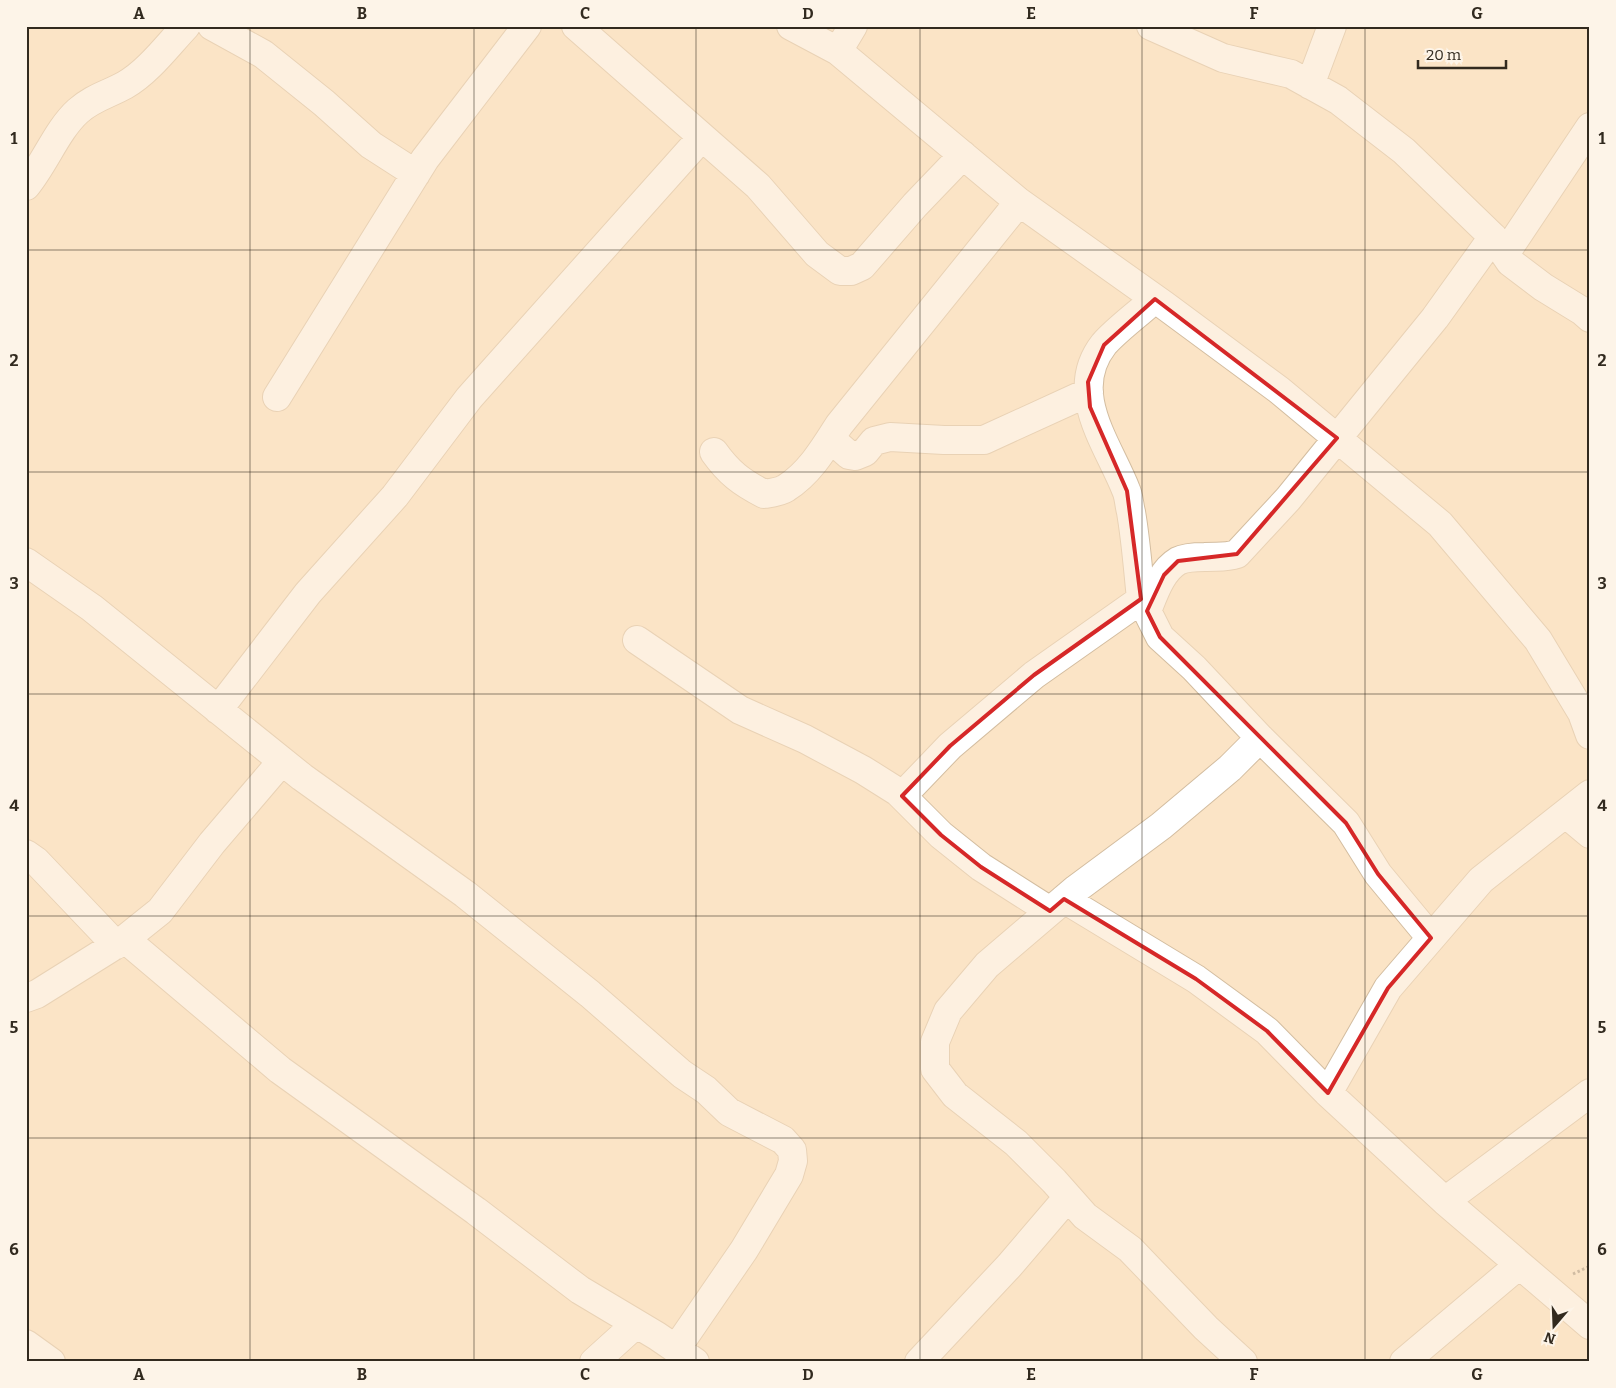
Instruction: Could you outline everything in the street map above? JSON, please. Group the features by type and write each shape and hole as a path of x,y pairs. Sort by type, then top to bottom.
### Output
{"street":[{"path":"26,186 63,130 78,111 91,100 126,84 152,63 186,26"},
{"path":"212,26 263,54 324,103 371,145 416,174"},
{"path":"276,397 425,160 527,26"},
{"path":"576,26 758,186 817,254 840,271 851,271 862,266 915,205 963,155"},
{"path":"792,26 838,51 1019,202 1279,390 1440,524 1538,640 1582,713 1590,735"},
{"path":"838,51 853,26"},
{"path":"1151,26 1224,58 1291,74 1338,100 1404,151 1499,246 1510,262 1590,318"},
{"path":"1310,85 1332,26"},
{"path":"902,796 950,746 1034,675 1148,594 1178,561 1189,558 1225,558 1237,554 1288,499 1435,318 1499,246 1590,127"},
{"path":"218,710 308,593 394,496 469,398 702,137"},
{"path":"714,452 726,469 748,486 764,494 785,489 817,459 839,425 1019,202"},
{"path":"1155,299 1104,345 1094,362 1088,382 1090,407 1126,491 1137,554 1148,594 1147,611 1160,638 1194,668 1260,738 1346,823 1378,874 1431,938"},
{"path":"831,438 849,455 855,456 865,452 874,441 890,437 984,440 1089,392"},
{"path":"26,562 92,608 282,761 465,894 590,994 682,1074 706,1090 729,1112 783,1140 792,1150 793,1160 789,1175 685,1355 580,1290 476,1211 280,1070 120,942 26,854"},
{"path":"637,640 740,710 805,739 863,770 902,796 941,835 982,867 1204,984 1267,1031 1328,1092 1445,1201 1590,1325"},
{"path":"1243,1362 1206,1328 1130,1250 1085,1216 1016,1143 955,1095 935,1069 935,1042 948,1011 987,965 1057,905 1161,826 1230,768 1260,738"},
{"path":"26,998 38,994 120,942 160,911 212,843 282,761"},
{"path":"1328,1092 1388,988 1481,880 1590,794"},
{"path":"1566,814 1590,834"},
{"path":"1445,1201 1590,1094"},
{"path":"920,1362 1009,1266 1068,1197"},
{"path":"1404,1362 1519,1266"},
{"path":"594,1362 636,1324"},
{"path":"26,1344 51,1362"}],"highlighted area":[{"path":"1155,299 1337,438 1237,554 1178,561 1164,575 1147,611 1160,637 1346,823 1378,874 1431,938 1388,988 1328,1093 1267,1031 1196,979 1064,899 1050,911 981,867 941,835 902,796 950,746 1034,675 1141,599 1127,491 1090,407 1088,382 1104,345"}]}
